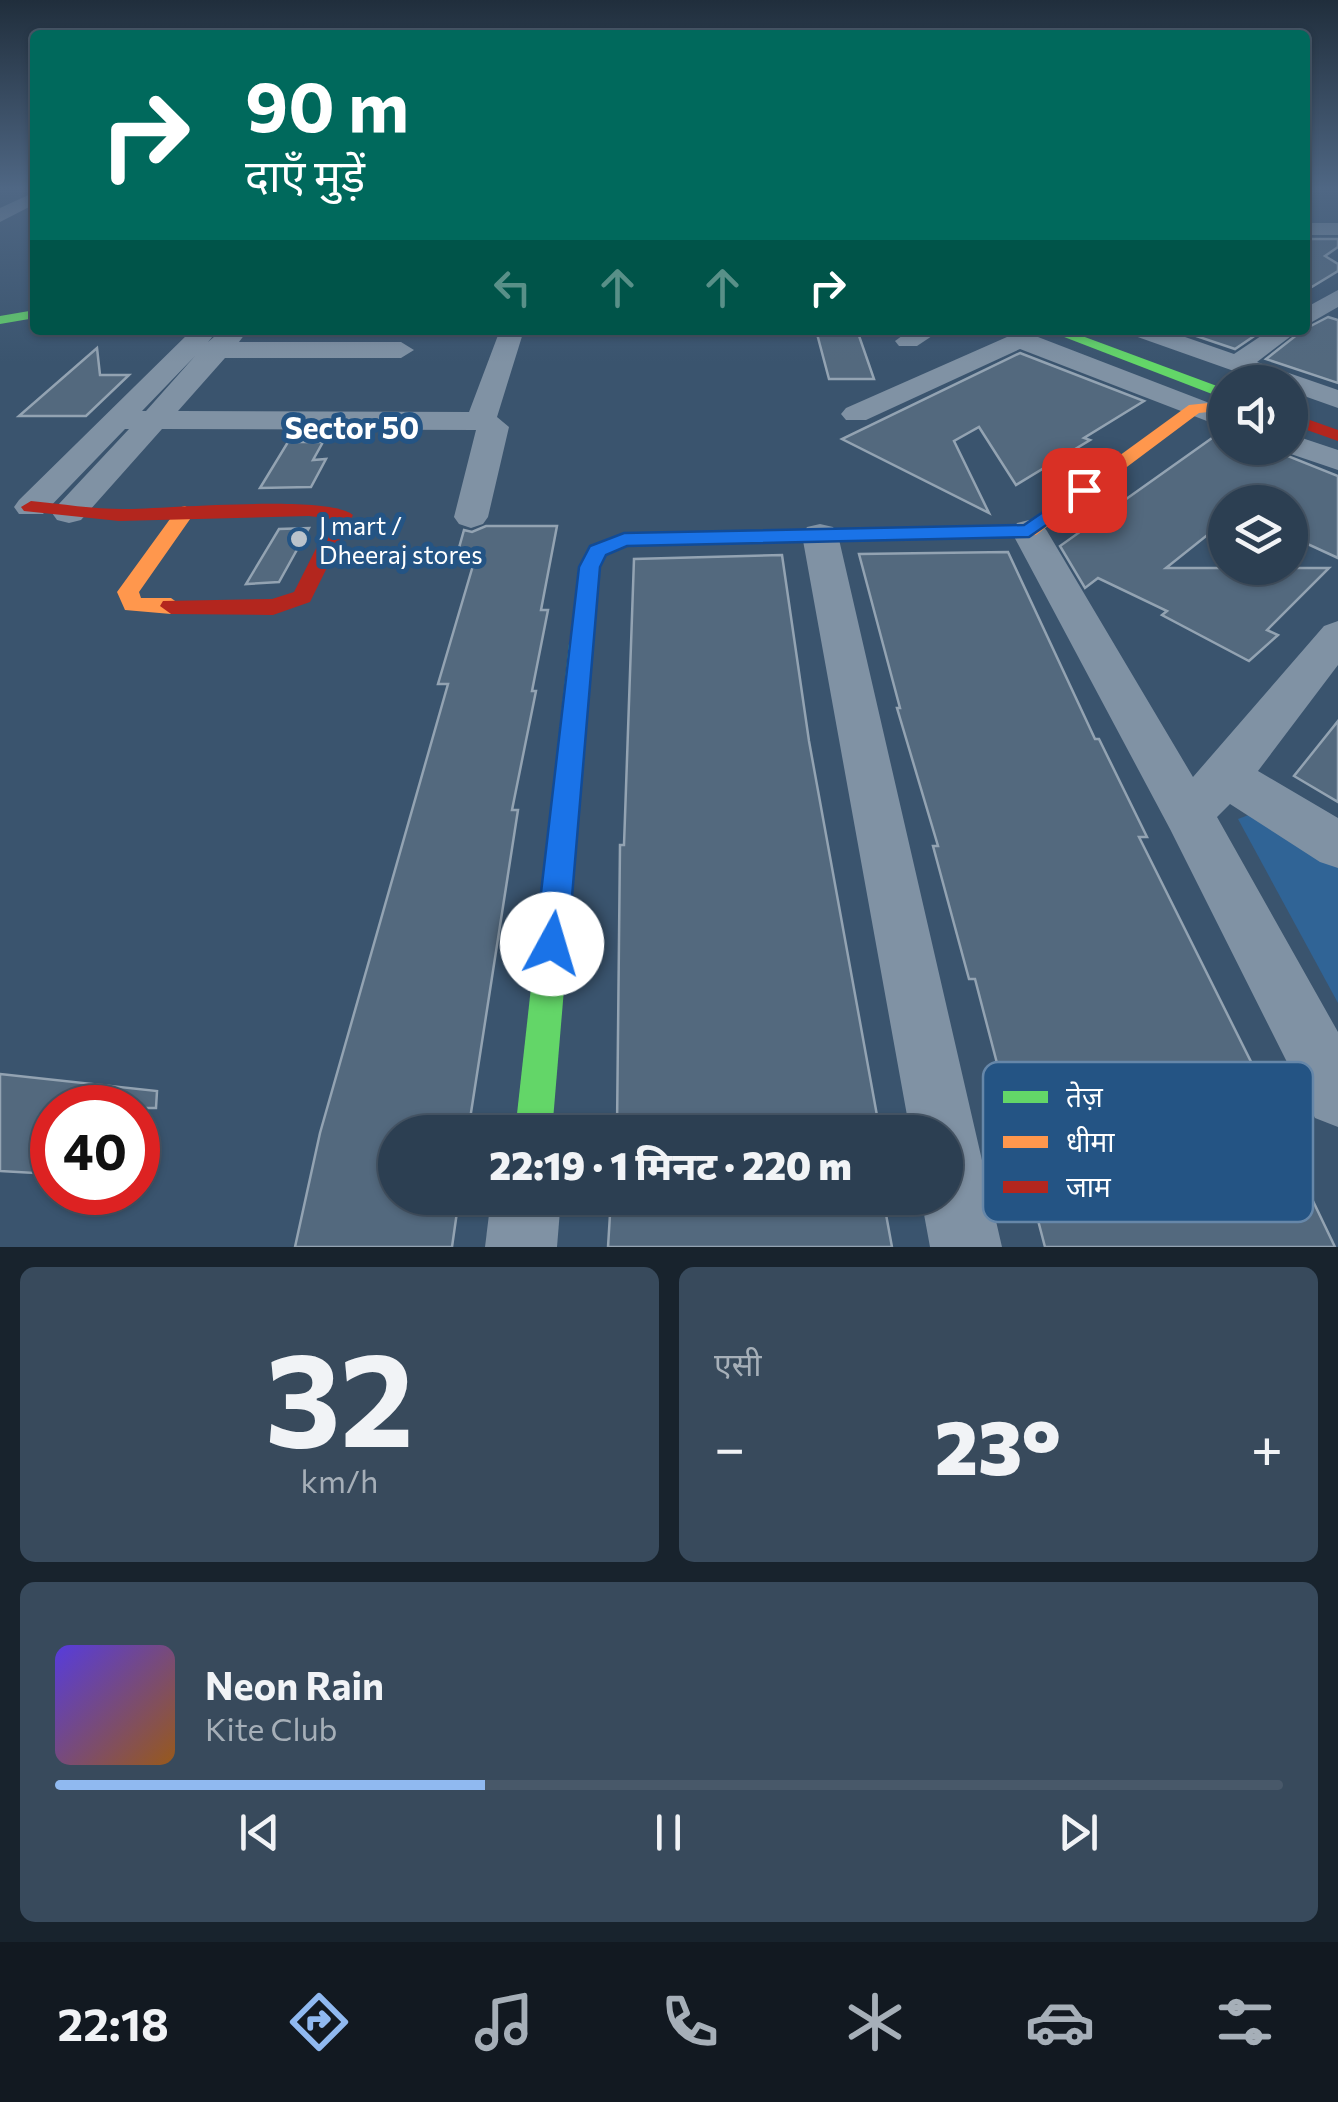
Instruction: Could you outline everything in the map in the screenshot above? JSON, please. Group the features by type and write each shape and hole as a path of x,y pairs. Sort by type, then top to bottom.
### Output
{"street":[{"path":"0,309 30,305"},
{"path":"0,320 30,315"},
{"path":"482,421 510,335"},
{"path":"1068,335 1208,383"},
{"path":"1105,335 1208,381"},
{"path":"1149,335 1208,378"},
{"path":"1247,365 1282,335"},
{"path":"68,514 156,420 212,340"},
{"path":"31,507 118,420 212,340 402,350"},
{"path":"856,414 1016,341 1208,384"},
{"path":"1308,396 1338,399"},
{"path":"535,1115 589,567 597,551 624,540 1029,531 1208,397"},
{"path":"1308,407 1338,418"},
{"path":"118,420 482,421 494,427 471,517"},
{"path":"1308,425 1338,436"},
{"path":"1308,449 1338,460"},
{"path":"31,507 68,514 185,512 332,511 343,515 302,597 294,602 273,607 133,605 128,592 185,512"},
{"path":"1029,531 1188,813 1338,1094"},
{"path":"820,535 939,1115"},
{"path":"1188,813 1226,776 1338,636"},
{"path":"1226,776 1338,845"},
{"path":"521,1247 524,1215"},
{"path":"960,1215 966,1247"}],"shaded area":[{"path":"1262,810 1338,858 1338,1003 1238,819"}],"building":[{"path":"1310,246 1338,246 1325,256 1338,264 1338,271 1310,288"},
{"path":"1328,317 1338,320 1338,383 1308,373 1308,365 1284,365 1266,359 1297,335 1310,335 1310,326"},
{"path":"817,335 859,335 874,379 829,379"},
{"path":"1193,335 1256,335 1235,349"},
{"path":"97,348 100,375 129,375 86,416 19,416"},
{"path":"1020,353 1144,401 1016,485 979,427 954,441 989,513 842,439"},
{"path":"1208,441 1208,465 1308,464 1338,476 1338,558 1308,544 1308,485 1208,485 1208,535 1166,568 1208,568 1208,585 1308,585 1308,568 1329,568 1267,630 1278,635 1249,661 1162,615 1167,611 1098,578 1085,588 1060,546"},
{"path":"288,442 323,442 313,460 326,459 311,487 260,488"},
{"path":"486,526 557,526 541,610 548,610 512,810 518,810 471,1115 378,1115 378,1215 457,1215 452,1247 295,1247 320,1133 448,684 438,684 474,562 455,562 464,530 472,532"},
{"path":"309,528 279,582 246,584 279,529"},
{"path":"1008,552 1095,739 1099,739 1147,837 1139,837 1251,1062 997,1062 975,979 969,979 933,846 938,846 897,708 859,554"},
{"path":"782,555 809,741 877,1115 617,1115 620,845 624,845 634,559"},
{"path":"1338,721 1338,802 1294,776"},
{"path":"0,1074 102,1085 30,1085 30,1173 0,1171"},
{"path":"1313,1201 1335,1247 1045,1247 1038,1222 1313,1222"},
{"path":"610,1215 886,1215 892,1247 608,1247"}],"traffic: fast":[{"path":"0,320 30,315"},
{"path":"1066,335 1208,388"},
{"path":"535,1115 581,644"}],"traffic: slow":[{"path":"983,532 1029,531 1195,408 1208,408"},
{"path":"171,606 133,605 128,592 185,512"}],"traffic: jam":[{"path":"1308,425 1338,436"},
{"path":"31,507 119,515 309,510 343,515 302,597 273,607 171,606"},
{"path":"581,644 589,567 597,551 623,540 983,532"}],"place":[{"name":"J mart / Dheeraj stores","path":"299,539"}],"district":[{"name":"Sector 50","path":"352,426"}],"route":[{"path":"552,944 589,567 597,551 624,540 1029,531 1084,490"}]}
